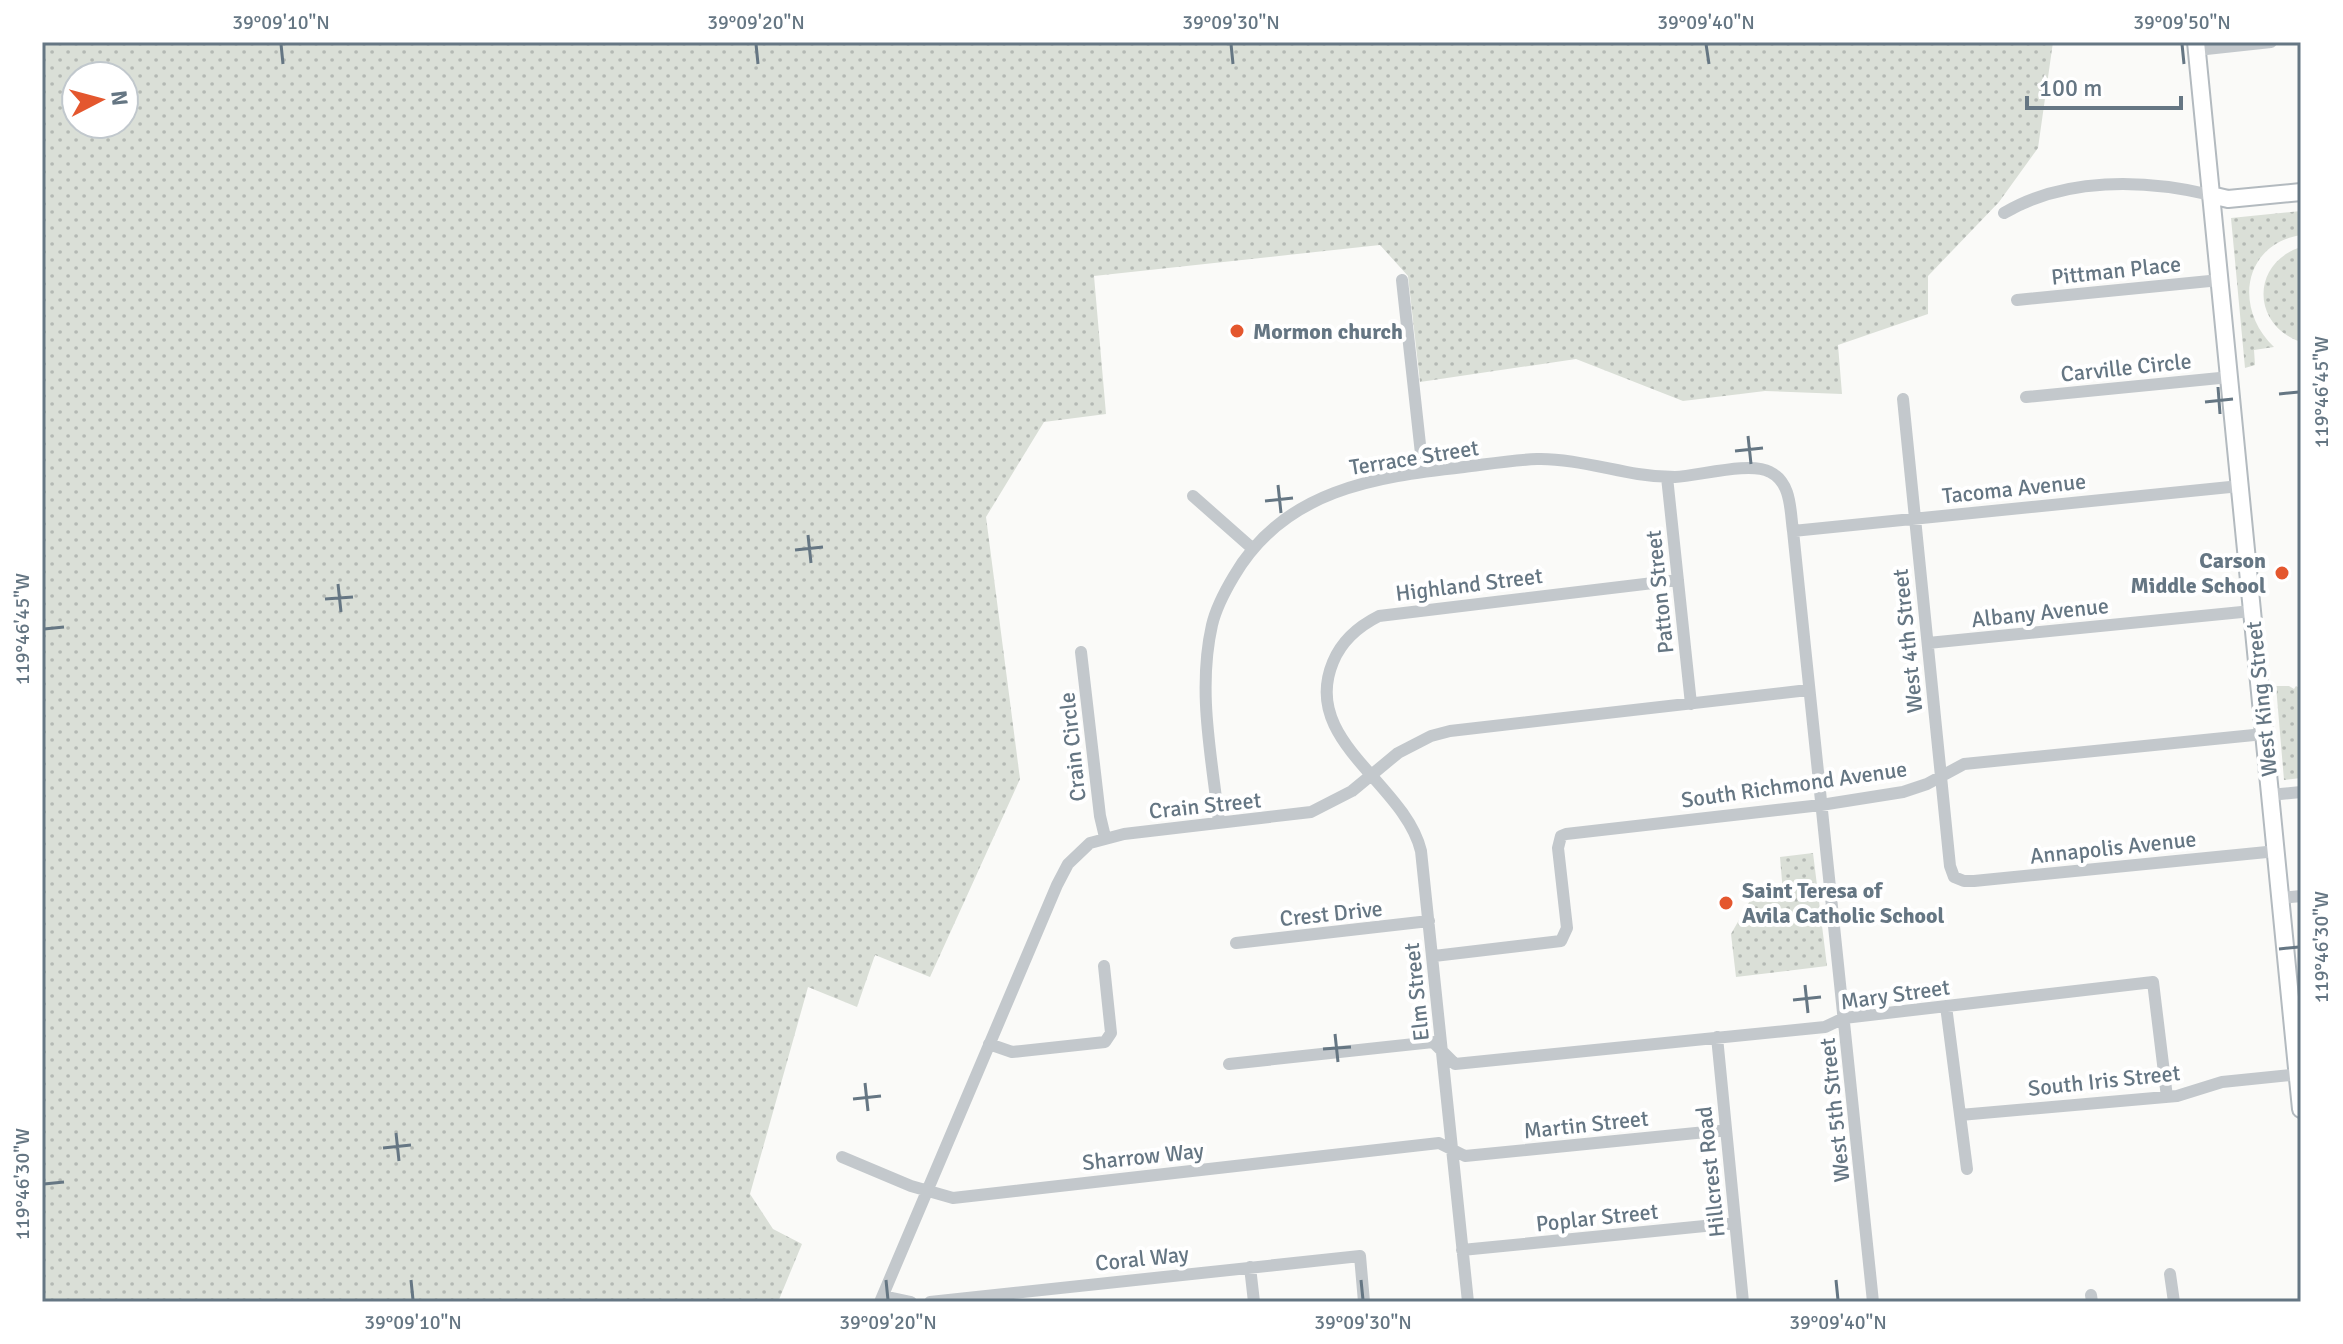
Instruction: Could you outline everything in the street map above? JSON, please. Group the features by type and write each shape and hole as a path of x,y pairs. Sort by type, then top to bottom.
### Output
{"street":[{"path":"2196,46 2271,42"},
{"name":"West King Street","path":"2196,46 2300,1074 2301,1109"},
{"path":"2004,213 2052,192 2120,184 2150,184 2228,199 2301,192"},
{"path":"1402,280 1423,472"},
{"name":"Pittman Place","path":"2017,300 2220,280"},
{"name":"Carville Circle","path":"2026,397 2230,377"},
{"name":"West 4th Street","path":"1903,399 1950,866 1954,877"},
{"name":"Terrace Street","path":"1219,823 1204,690 1205,660 1212,622 1225,591 1253,549 1280,523 1321,497 1358,484 1423,472 1539,459 1667,477 1761,469 1770,472 1785,486"},
{"name":"Patton Street","path":"1667,477 1691,704"},
{"name":"West 5th Street","path":"1785,486 1793,531 1873,1302"},
{"name":"Tacoma Avenue","path":"1793,531 2240,486"},
{"path":"1193,496 1253,549"},
{"name":"Highland Street","path":"1328,708 1328,675 1336,654 1346,639 1379,616 1678,580"},
{"name":"Albany Avenue","path":"1928,643 2252,611"},
{"name":"Crain Circle","path":"1081,652 1105,837"},
{"name":"Crain Street","path":"881,1299 1068,864 1090,843 1105,837 1311,812 1352,791 1398,753 1431,736 1450,731 1808,690"},
{"name":"Elm Street","path":"1328,708 1337,734 1401,807 1413,826 1421,851 1468,1302"},
{"name":"South Richmond Avenue","path":"1434,956 1561,941 1567,928 1558,841 1566,834 1821,805 1903,792 1927,784 1964,764 2264,734"},
{"path":"2270,795 2301,792"},
{"name":"Annapolis Avenue","path":"1954,877 1974,881 2277,851"},
{"path":"2281,898 2301,896"},
{"name":"Crest Drive","path":"1236,943 1429,921"},
{"path":"989,1044 1012,1052 1105,1042 1111,1033 1104,966"},
{"name":"Mary Street","path":"1229,1064 1433,1042 1455,1064 1825,1027 1844,1018 2153,982 2167,1097"},
{"path":"1946,1006 1967,1169"},
{"name":"Hillcrest Road","path":"1717,1037 1743,1302"},
{"name":"South Iris Street","path":"1960,1115 2167,1097 2222,1082 2300,1074"},
{"name":"Martin Street","path":"1452,1151 1465,1156 1726,1130"},
{"name":"Sharrow Way","path":"842,1157 953,1198 1439,1143 1452,1151"},
{"name":"Poplar Street","path":"1462,1250 1735,1223"},
{"name":"Coral Way","path":"930,1302 1360,1256 1364,1302"},
{"path":"1250,1267 1254,1302"},
{"path":"2170,1274 2174,1302"},
{"path":"881,1299 911,1302"}],"shaded area":[{"path":"42,42 2053,42 2038,148 1999,202 1928,276 1928,314 1838,345 1842,394 1765,391 1683,401 1576,359 1420,382 1408,276 1380,245 1094,276 1106,414 1044,422 986,517 1020,779 930,977 875,955 857,1007 808,987 750,1194 773,1229 802,1244 778,1302 42,1302"},
{"path":"2301,211 2301,235 2281,241 2266,251 2250,280 2249,298 2253,315 2261,332 2274,347 2254,350 2255,365 2245,368 2231,218"},
{"path":"2301,247 2301,342 2285,334 2273,322 2266,309 2264,294 2273,266"},
{"path":"2276,686 2301,689 2301,778 2284,780"},
{"path":"1813,853 1827,966 1736,977 1731,934 1752,897 1783,893 1780,857"}],"place":[{"name":"Mormon church","path":"1237,331"},
{"name":"Carson Middle School","path":"2282,573"},
{"name":"Saint Teresa of Avila Catholic School","path":"1726,903"}]}
